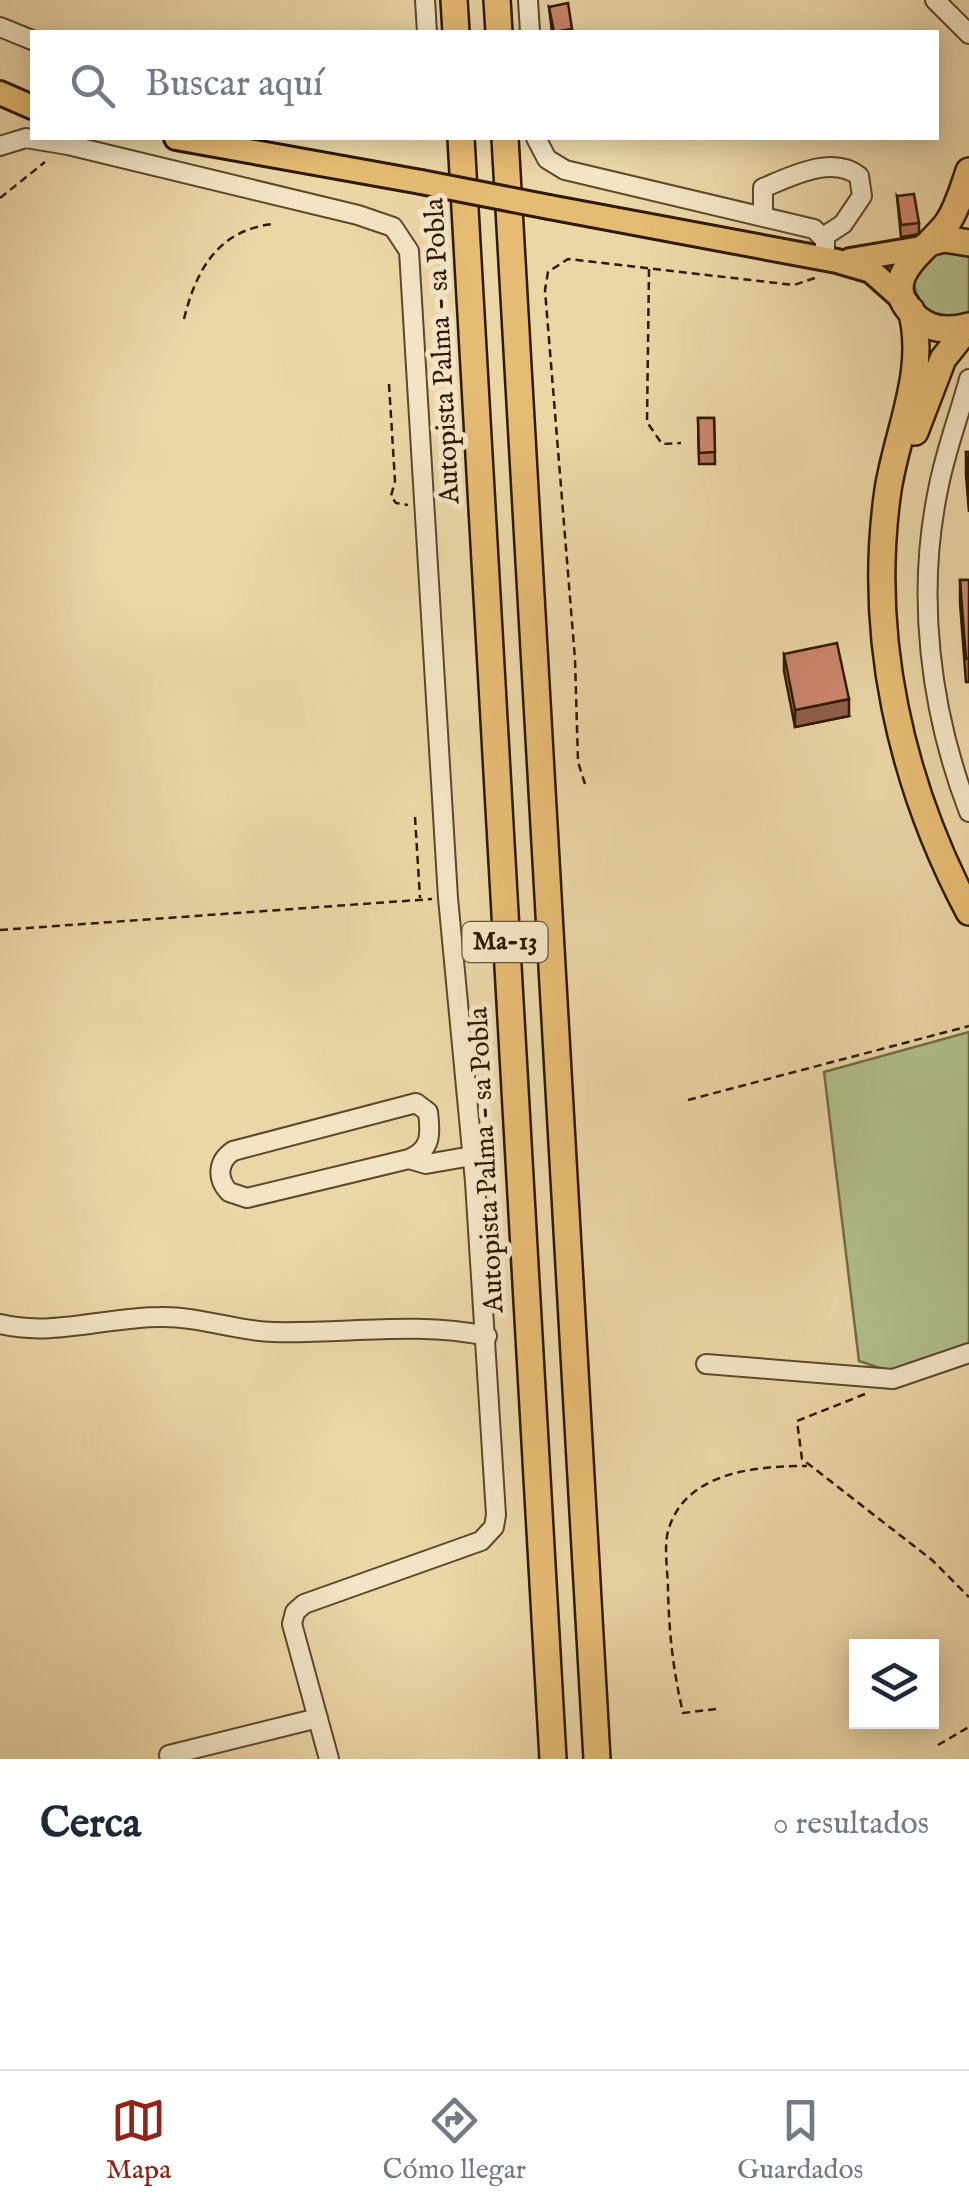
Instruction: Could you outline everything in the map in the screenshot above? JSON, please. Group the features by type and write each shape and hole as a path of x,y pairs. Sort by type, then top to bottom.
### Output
{"highway":[{"path":"454,0 456,30"},
{"path":"497,0 499,30"},
{"name":"Autopista Palma - sa Pobla","path":"461,140 553,1759"},
{"name":"Ma-13","path":"505,140 597,1759"},
{"path":"969,171 953,214 904,271 917,360 892,465 883,539 886,652 919,800 969,912"},
{"path":"924,246 944,238 969,244"},
{"path":"909,307 934,327 969,326"},
{"path":"969,326 936,373 912,442 900,520 898,584 904,664 918,741 936,803 969,879"}],"main road":[{"path":"0,93 30,108"},
{"path":"0,112 30,109"},
{"path":"187,140 549,207 828,252 924,246"},
{"path":"828,252 871,271 909,307"}],"street":[{"path":"425,0 427,30"},
{"path":"528,0 530,30"},
{"path":"935,0 969,34"},
{"path":"4,30 30,39"},
{"path":"1,146 30,139"},
{"path":"36,140 358,215 399,232 409,252 448,898 486,1336 494,1527 473,1545 297,1609 292,1624 330,1759"},
{"path":"537,140 547,159 564,170 763,217 810,228 828,252 862,196 859,176 848,167 832,165 764,188 763,217"},
{"path":"969,379 938,488 928,570 936,696 969,812"},
{"path":"408,1159 422,1153 430,1136 428,1112 416,1103 233,1151 222,1160 220,1170 228,1192 247,1198 408,1159 426,1164 472,1156"},
{"path":"0,1324 35,1328 160,1317 218,1320 270,1332 428,1327 486,1336"},
{"path":"706,1364 893,1379 969,1353"},
{"path":"169,1756 318,1718"}],"path":[{"path":"0,198 46,162"},
{"path":"184,319 194,283 212,254 240,232 273,224"},
{"path":"585,784 578,762 575,659 546,278 556,263 568,259 800,284 815,278 828,252"},
{"path":"649,267 648,422 662,444 681,443"},
{"path":"389,384 395,481 392,499 399,504 424,505"},
{"path":"415,817 420,900"},
{"path":"0,930 448,898"},
{"path":"688,1100 969,1026"},
{"path":"893,1379 797,1421 798,1444 807,1466 887,1523 969,1597"},
{"path":"716,1708 683,1713 669,1654 668,1530 686,1498 722,1476 771,1466 807,1466"},
{"path":"938,1745 969,1727"}],"green space":[{"path":"938,249 969,254 969,313 937,316 928,311 917,295 915,273"},
{"path":"969,1032 969,1344 892,1372 859,1361 824,1072"}],"building":[{"path":"568,3 572,29 554,30 549,7"},
{"path":"914,194 919,223 901,225 897,196"},
{"path":"698,418 714,418 715,452 699,453"},
{"path":"960,580 969,580 966,659"},
{"path":"837,643 849,699 795,710 784,654"}]}
